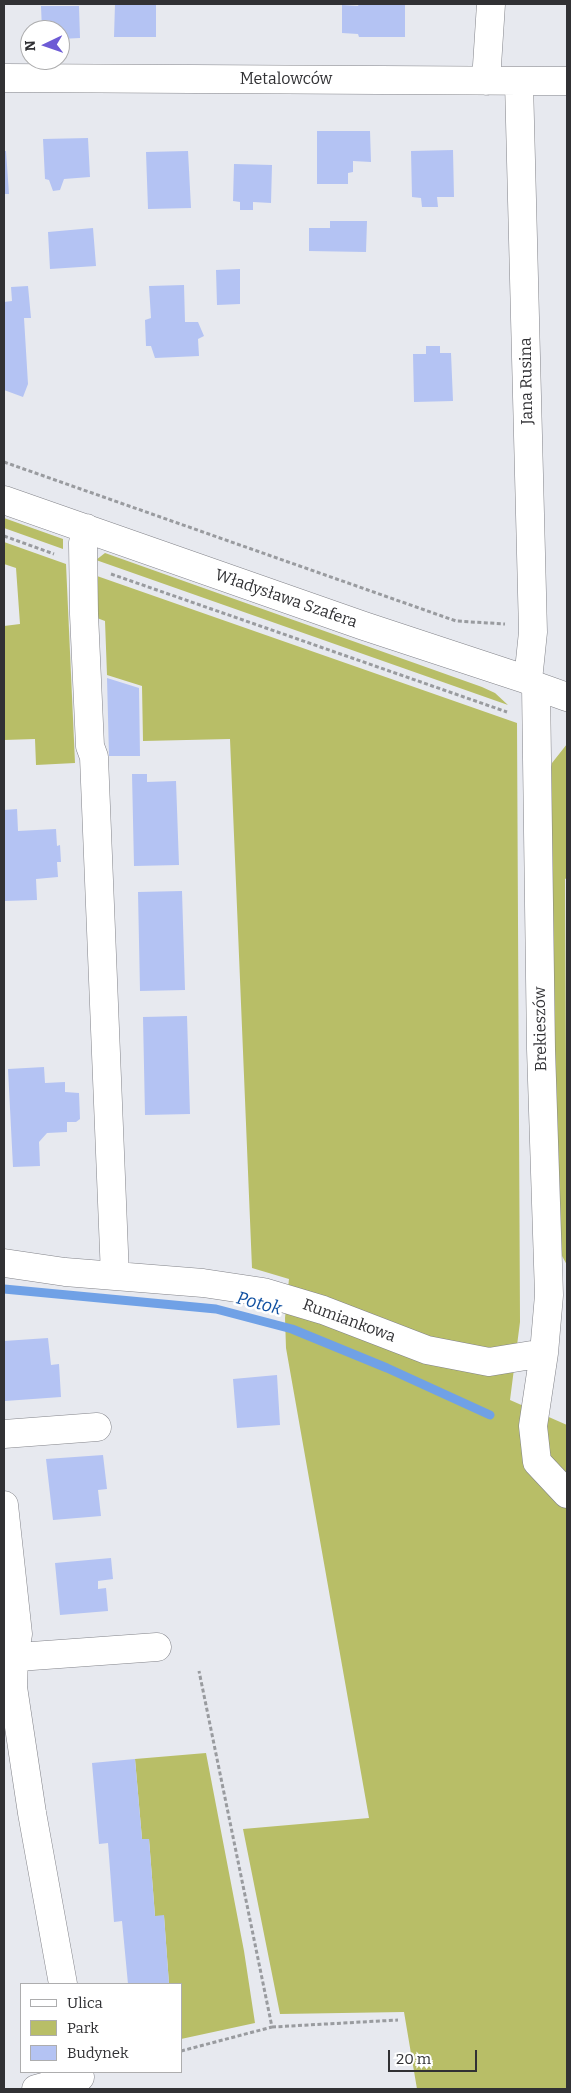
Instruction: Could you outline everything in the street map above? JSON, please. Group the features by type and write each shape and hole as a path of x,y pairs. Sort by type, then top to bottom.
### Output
{"street":[{"path":"486,81 491,4"},
{"name":"Metalowców","path":"4,78 567,81"},
{"name":"Jana Rusina","path":"519,82 533,632 532,683"},
{"name":"Władysława Szafera","path":"4,500 532,683 567,697"},
{"path":"86,528 82,564 90,746 94,757 115,1276"},
{"name":"Brekieszów","path":"532,683 549,1295 543,1363 533,1426 537,1462 565,1493"},
{"name":"Rumiankowa","path":"4,1263 65,1272 203,1283 263,1292 323,1310 427,1350 489,1362 543,1363"},
{"path":"4,1434 96,1427"},
{"path":"4,1505 18,1634 9,1657 32,1812 63,1983"},
{"path":"9,1657 157,1647"},
{"path":"36,2089 80,2079"}],"path":[{"path":"4,462 456,621 507,624"},
{"path":"4,536 514,715"},
{"path":"199,1671 272,2027"},
{"path":"182,2051 272,2027 398,2020"}],"green space":[{"path":"4,518 63,539 63,549 4,528"},
{"path":"4,542 66,564 75,763 36,765 35,739 4,740 4,626 20,624 16,568 4,564"},
{"path":"105,553 482,687 495,693 508,705 96,560"},
{"path":"97,576 517,723 520,1322 510,1400 567,1425 567,2089 417,2089 404,2012 280,2014 243,1829 369,1818 286,1348 285,1318 289,1279 252,1268 230,739 143,741 142,686 107,675 105,621 97,618"},
{"path":"567,744 567,878 565,879 567,1265 557,1247 548,779 552,763"},
{"path":"206,1753 244,1951 255,2023 182,2039 182,1983 169,1983 164,1916 155,1916 149,1839 142,1839 135,1759"}],"building":[{"path":"115,4 156,4 156,37 114,37"},
{"path":"359,4 405,4 405,37 359,37 358,34 342,33 342,5 358,6"},
{"path":"41,6 79,6 80,38 70,38 70,20 42,20"},
{"path":"317,131 370,131 371,162 353,161 353,172 348,173 348,184 317,184"},
{"path":"88,138 90,177 64,179 60,190 53,191 49,180 45,179 43,139"},
{"path":"453,150 454,197 437,197 438,207 422,207 421,198 412,197 411,151"},
{"path":"4,151 6,151 9,194 4,194"},
{"path":"188,151 191,208 148,209 146,152"},
{"path":"234,164 272,165 271,203 253,202 253,210 240,210 240,202 233,201"},
{"path":"330,221 367,221 366,252 309,251 309,228 330,228"},
{"path":"93,228 96,266 50,269 48,232"},
{"path":"240,269 240,304 217,305 216,270"},
{"path":"184,285 185,322 198,322 204,336 198,339 199,356 155,358 151,346 146,346 145,320 151,318 149,286"},
{"path":"28,286 31,318 24,318 28,384 23,397 4,390 4,302 12,301 11,287"},
{"path":"426,346 440,346 440,353 451,353 453,401 414,402 413,354 426,354"},
{"path":"107,678 139,688 140,756 109,756"},
{"path":"132,774 147,774 147,782 176,781 179,865 134,866"},
{"path":"17,809 18,831 56,829 57,846 60,845 61,862 57,862 58,877 36,879 37,900 4,901 4,810"},
{"path":"182,891 185,990 140,991 138,892"},
{"path":"187,1016 190,1114 145,1115 143,1017"},
{"path":"44,1067 45,1083 65,1082 65,1092 79,1093 80,1119 76,1122 67,1122 67,1132 47,1133 39,1142 40,1166 13,1167 8,1069"},
{"path":"48,1338 51,1365 59,1364 61,1397 5,1401 4,1341"},
{"path":"277,1375 280,1425 237,1428 233,1379"},
{"path":"103,1455 107,1489 98,1490 101,1516 53,1520 46,1459"},
{"path":"111,1558 113,1579 98,1581 98,1589 106,1588 108,1611 60,1615 55,1563"},
{"path":"135,1759 142,1839 149,1839 155,1916 164,1915 169,1983 128,1983 122,1921 114,1922 108,1843 99,1844 92,1763"}],"waterway":[{"name":"Potok","path":"4,1289 216,1309 292,1329 387,1368 490,1415"}]}
